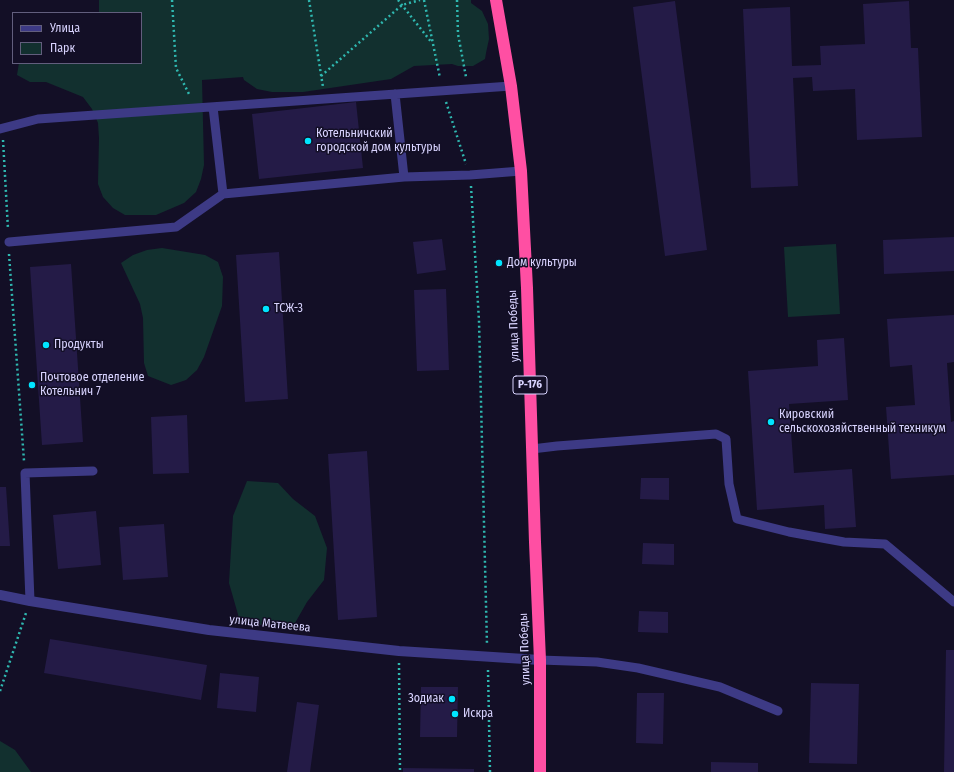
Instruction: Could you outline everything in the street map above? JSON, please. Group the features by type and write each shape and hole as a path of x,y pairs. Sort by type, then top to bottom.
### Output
{"highway":[{"name":"улица Победы","path":"496,0 511,86 521,171 527,288 540,660 540,772"}],"street":[{"name":"улица Матвеева","path":"0,595 209,630 399,651 540,660"}],"lane":[{"path":"1,128 38,119 511,86"},
{"path":"395,94 404,177"},
{"path":"213,107 223,194"},
{"path":"8,242 176,227 223,194 404,177 470,175 521,171"},
{"path":"532,449 716,434 726,439 729,484 737,518 790,532 844,542 885,544 954,602"},
{"path":"30,601 25,473 93,471"},
{"path":"540,660 597,662 638,668 720,687 778,711"}],"path":[{"path":"172,0 176,68 195,108"},
{"path":"309,0 325,99"},
{"path":"398,0 432,43"},
{"path":"321,76 402,5 420,0"},
{"path":"424,0 442,91 470,175 480,321 490,772"},
{"path":"457,0 458,34 468,89"},
{"path":"1,128 25,473"},
{"path":"0,691 30,601"},
{"path":"399,651 400,772"}],"green space":[{"path":"99,0 471,0 471,3 482,11 488,24 489,39 485,59 473,66 458,66 452,64 414,66 391,79 303,92 272,92 257,89 244,80 243,77 202,80 204,165 196,192 184,203 156,215 125,215 113,208 103,197 98,184 98,123 92,109 83,97 46,82 30,82 17,75 19,64 142,64 142,12 99,12"},
{"path":"836,244 840,314 788,317 784,247"},
{"path":"162,248 205,255 218,262 223,277 222,306 204,357 197,370 186,380 171,385 148,376 144,363 143,318 140,304 121,263 133,255 147,250"},
{"path":"247,481 278,483 293,499 315,516 327,548 324,580 307,602 295,623 267,627 239,618 229,583 233,516"},
{"path":"0,741 15,750 31,772 0,772"}],"building":[{"path":"675,1 707,250 665,256 633,7"},
{"path":"909,1 911,48 918,48 922,137 857,140 855,89 813,91 812,77 793,78 798,186 751,188 743,9 790,7 792,66 821,65 820,46 865,44 863,4"},
{"name":"Котельничский городской дом культуры","path":"356,102 363,168 259,179 252,114"},
{"path":"954,237 954,271 884,274 883,240"},
{"path":"442,239 446,270 417,274 413,242"},
{"path":"279,252 288,399 245,402 236,255"},
{"path":"71,264 83,442 42,445 30,267"},
{"path":"446,289 449,370 417,371 414,290"},
{"path":"954,315 954,362 947,363 951,422 954,421 954,475 891,479 886,407 915,405 912,365 890,367 887,319"},
{"name":"Кировский сельскохозяйственный техникум","path":"844,338 848,400 789,404 794,473 852,469 856,527 825,529 824,505 757,510 748,371 818,366 817,340"},
{"path":"187,415 189,473 153,474 151,417"},
{"path":"367,451 377,617 338,620 328,454"},
{"path":"641,478 669,478 669,500 640,499"},
{"path":"0,487 6,487 10,546 0,546"},
{"path":"96,511 101,565 58,569 53,515"},
{"path":"164,524 168,577 123,580 119,527"},
{"path":"643,543 674,544 674,565 642,564"},
{"path":"639,611 668,612 668,633 638,632"},
{"path":"50,639 207,665 201,700 44,673"},
{"path":"946,650 954,650 954,772 944,772"},
{"path":"220,673 259,677 256,712 217,708"},
{"path":"811,683 859,684 857,764 809,763"},
{"path":"421,687 458,687 457,737 420,737"},
{"path":"637,693 664,693 663,744 636,743"},
{"path":"297,702 319,705 310,772 287,772"},
{"path":"711,762 758,763 758,772 711,772"},
{"path":"403,768 474,769 474,772 403,772"}],"place":[{"name":"Котельничский городской дом культуры","path":"308,141"},
{"name":"Дом культуры","path":"499,263"},
{"name":"ТСЖ-3","path":"266,309"},
{"name":"Продукты","path":"46,345"},
{"name":"Почтовое отделение Котельнич 7","path":"32,385"},
{"name":"Кировский сельскохозяйственный техникум","path":"771,422"},
{"name":"Зодиак","path":"452,699"},
{"name":"Искра","path":"455,714"}]}
